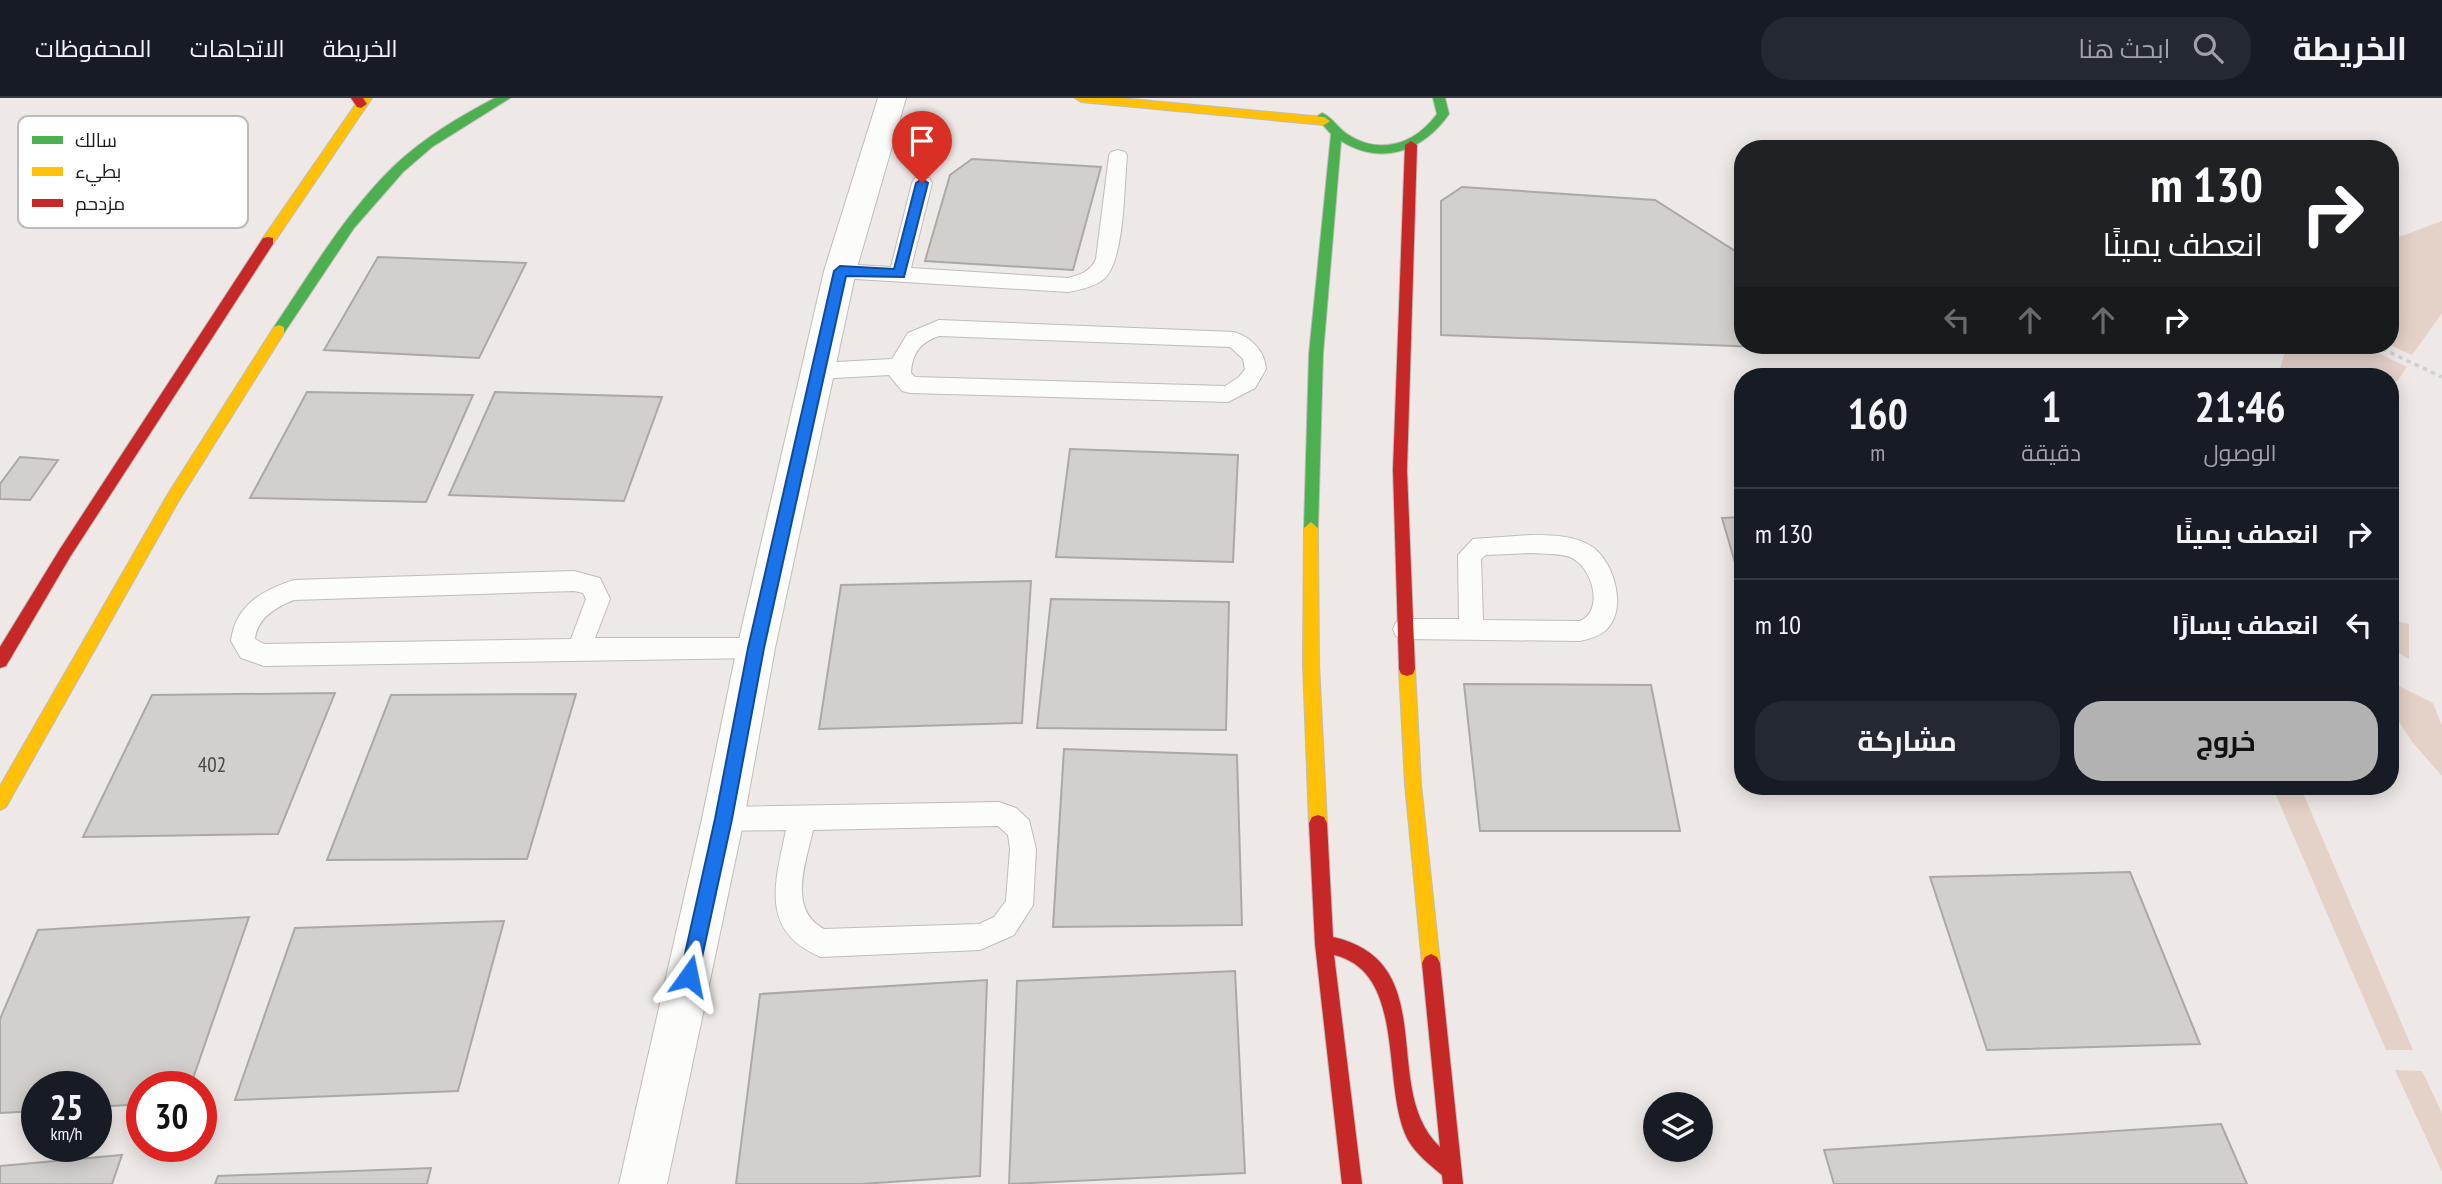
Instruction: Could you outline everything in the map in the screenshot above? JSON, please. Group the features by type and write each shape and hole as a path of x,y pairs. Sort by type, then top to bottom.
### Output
{"street":[{"path":"0,802 90,639 235,394 367,200 400,164 431,139 504,98"},
{"path":"643,1184 723,819 756,648 840,271 892,98"},
{"path":"1081,98 1324,121"},
{"path":"1322,98 1320,110 1324,121 1336,135 1371,148 1411,145 1424,140 1440,123 1443,114 1438,98"},
{"path":"0,661 65,553 223,306 362,100"},
{"path":"1336,135 1316,354 1311,497 1311,664 1324,944 1352,1184"},
{"path":"1411,145 1400,470 1405,629 1413,784 1452,1177"},
{"path":"1324,944 1354,951 1368,959 1379,972 1390,1001 1406,1110 1422,1144 1452,1177"}],"lane":[{"path":"840,271 1068,285 1089,279 1098,274 1106,259 1118,156"},
{"path":"900,274 922,183"},
{"path":"949,328 1216,337 1234,340 1249,348 1256,361 1255,375 1245,387 1228,394 916,386 902,379 901,366 906,347 912,340 929,330 949,328"},
{"path":"818,371 901,366"},
{"path":"1405,629 1471,630 1580,631 1589,629 1597,624 1605,608 1598,568 1592,559 1572,548 1481,546 1470,555 1469,562 1471,630"},
{"path":"579,649 598,598 592,585 574,581 294,590 262,605 248,622 242,635 244,648 264,654 756,648"},
{"path":"723,819 989,814 1007,817 1020,829 1022,838 1019,905 1004,926 980,937 836,944 821,943 808,938 790,918 787,905 802,819"}],"path":[{"path":"2394,354 2442,377"}],"shaded area":[{"path":"2442,221 2442,313 2412,355 2399,349 2399,237"},
{"path":"2284,354 2380,354 2407,367 2399,378 2399,368 2280,368"},
{"path":"2399,621 2409,624 2409,659 2399,653"},
{"path":"2399,686 2433,703 2442,726 2442,776 2413,743 2399,722"},
{"path":"2276,795 2304,795 2413,1050 2386,1050"},
{"path":"2395,1070 2422,1071 2442,1113 2442,1172"}],"building":[{"path":"972,159 1101,167 1073,270 925,261 950,175"},
{"path":"1462,187 1655,200 1734,250 1734,346 1441,335 1441,201"},
{"path":"378,257 526,263 479,358 324,350"},
{"path":"307,392 473,395 426,502 250,498"},
{"path":"495,392 662,397 624,501 449,495"},
{"path":"1070,449 1238,455 1233,562 1056,557"},
{"path":"20,457 58,460 30,500 0,499 0,484"},
{"path":"1734,517 1734,559 1722,518"},
{"path":"1031,581 1022,723 819,729 841,585"},
{"path":"1051,599 1229,602 1226,730 1037,728"},
{"path":"1464,684 1651,685 1680,831 1480,831"},
{"path":"335,693 278,834 83,837 152,695"},
{"path":"576,694 527,859 327,860 391,695"},
{"path":"1064,749 1237,755 1242,925 1053,927"},
{"path":"2130,872 2200,1044 1987,1050 1930,877"},
{"path":"249,917 196,1071 126,1071 126,1105 112,1106 112,1071 21,1071 21,1112 0,1113 0,1019 38,930"},
{"path":"504,921 458,1091 235,1100 295,928"},
{"path":"1235,971 1245,1173 1009,1184 1017,981"},
{"path":"987,980 980,1176 861,1184 736,1184 760,994"},
{"path":"2221,1124 2247,1184 1834,1184 1824,1150"},
{"path":"122,1155 112,1184 0,1184 0,1166 44,1162 112,1162 112,1156"},
{"path":"431,1168 427,1184 215,1184 218,1176"}],"traffic: fast":[{"path":"279,330 349,225 398,169 463,120 504,98"},
{"path":"1322,117 1335,131 1350,141 1367,148 1384,150 1417,141 1432,130 1443,114 1439,98"},
{"path":"1311,528 1316,354 1336,135"}],"traffic: slow":[{"path":"268,241 366,98"},
{"path":"1081,98 1324,121"},
{"path":"0,802 173,498 279,330"},
{"path":"1311,528 1311,664 1318,823"},
{"path":"1407,669 1413,784 1431,963"}],"traffic: jam":[{"path":"357,98 361,104"},
{"path":"1407,669 1400,470 1411,145"},
{"path":"0,661 65,553 268,241"},
{"path":"1318,823 1324,944 1352,1184"},
{"path":"1324,944 1355,953 1374,968 1386,988 1397,1034 1406,1109 1417,1137 1451,1169"},
{"path":"1431,963 1453,1184"}],"route":[{"path":"689,976 756,648 840,271 900,274 922,183"}]}
